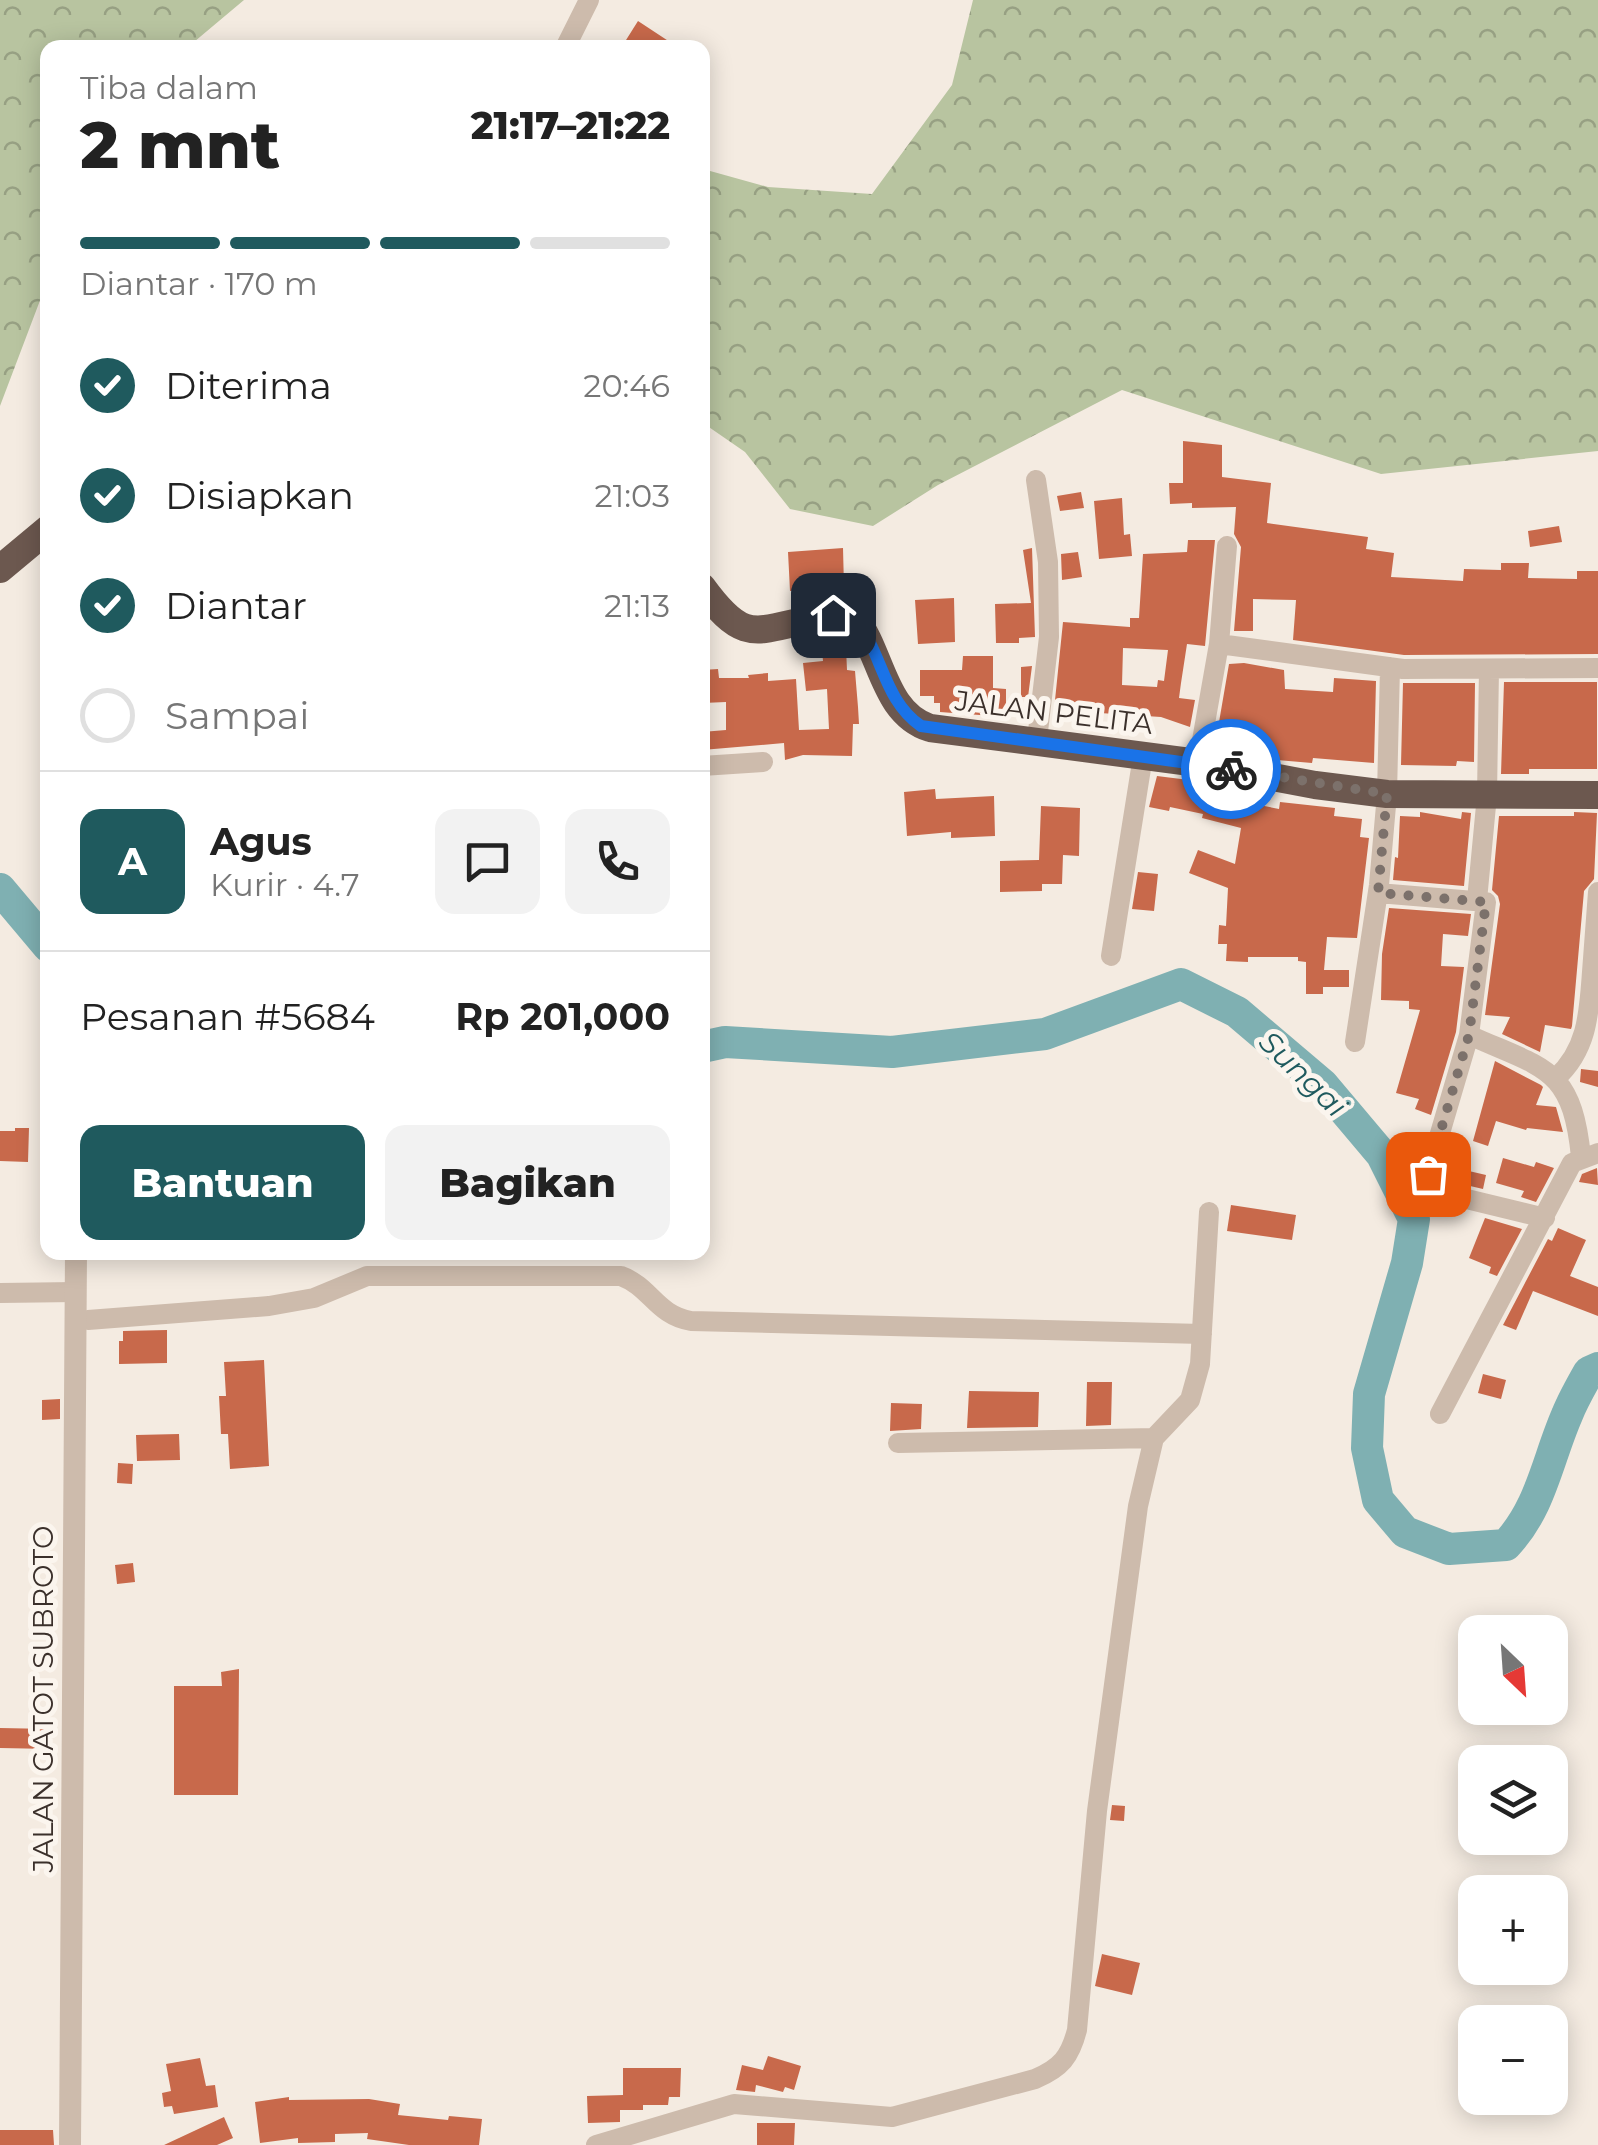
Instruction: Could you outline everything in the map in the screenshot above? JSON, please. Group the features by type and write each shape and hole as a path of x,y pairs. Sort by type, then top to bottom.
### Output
{"highway":[{"path":"0,569 40,536"},
{"name":"JALAN PELITA","path":"710,597 742,629 772,630 833,615 855,619 873,645 895,702 921,726 1198,763 1387,794 1598,795"}],"street":[{"path":"569,40 589,0"},
{"path":"1036,480 1048,562 1048,637 1037,740"},
{"path":"1198,763 1219,644 1227,546"},
{"path":"1219,644 1390,667 1598,668"},
{"path":"1354,1042 1378,893 1387,794 1390,667"},
{"path":"1477,900 1488,795 1490,668"},
{"path":"1111,956 1143,756"},
{"path":"710,765 762,762"},
{"path":"1556,1078 1570,1064 1588,1027 1598,892"},
{"path":"1378,893 1486,902 1469,1035 1428,1174 1446,1194 1545,1218"},
{"path":"1440,1414 1572,1163 1590,1155 1553,1073 1469,1035"},
{"path":"596,2145 734,2104 892,2117 1036,2079 1058,2070 1066,2060 1077,2030 1097,1811 1138,1506 1154,1438 1190,1400 1200,1364 1209,1212"},
{"name":"JALAN GATOT SUBROTO","path":"70,2145 76,1260"},
{"name":"JALAN GATOT SUBROTO","path":"84,2145 88,1260"},
{"path":"88,1320 269,1306 314,1298 368,1276 621,1276 634,1281 664,1312 691,1321 1202,1334"},
{"path":"0,1293 76,1292"},
{"path":"898,1443 1154,1438"}],"green space":[{"path":"0,0 244,0 196,40 40,40 40,300 0,406"},
{"path":"973,0 1598,0 1598,451 1381,474 1122,390 938,485 873,526 790,509 745,452 710,428 710,171 768,187 872,194 952,85"}],"building":[{"path":"638,21 667,40 626,40"},
{"path":"1183,441 1222,445 1222,477 1271,483 1267,523 1368,537 1366,549 1394,553 1391,577 1463,581 1464,569 1501,570 1501,563 1529,563 1528,578 1577,579 1577,571 1598,571 1598,654 1404,655 1293,640 1296,600 1253,599 1253,631 1234,631 1241,547 1234,534 1236,507 1170,504 1169,483 1183,483"},
{"path":"1081,492 1084,508 1060,511 1057,496"},
{"path":"1122,498 1124,535 1130,534 1132,556 1099,559 1094,501"},
{"path":"1559,526 1562,542 1530,547 1528,531"},
{"path":"1188,540 1215,540 1205,646 1187,644 1181,683 1179,698 1195,700 1190,727 1161,717 1054,710 1063,622 1130,627 1130,618 1139,618 1143,554 1187,552","holes":["1123,648 1168,650 1164,681 1158,680 1157,687 1122,685"]},
{"path":"843,548 844,587 790,591 788,552"},
{"path":"1032,548 1035,637 1019,638 1019,643 996,643 995,604 1031,603 1023,550"},
{"path":"1078,552 1082,577 1062,580 1061,554"},
{"path":"954,598 955,642 918,644 915,600"},
{"path":"846,648 847,670 855,671 859,724 853,724 852,756 803,755 785,760 784,743 710,749 710,731 726,730 726,702 710,703 710,670 718,669 719,678 749,678 748,675 768,673 768,681 796,679 799,730 829,729 827,689 806,691 803,663 823,661 822,650"},
{"path":"963,656 993,656 993,688 1006,689 1006,717 940,712 940,703 934,703 934,696 920,696 920,670 962,670"},
{"path":"1229,664 1284,670 1285,689 1333,692 1334,678 1376,681 1374,763 1313,758 1312,763 1241,752 1243,738 1221,735 1222,729 1218,728"},
{"path":"1032,666 1028,697 1021,697 1021,667"},
{"path":"1504,682 1597,682 1597,769 1529,769 1529,774 1501,774"},
{"path":"1403,683 1475,683 1474,762 1457,761 1456,766 1401,765"},
{"path":"1157,776 1205,782 1204,789 1245,799 1244,802 1279,809 1280,802 1335,808 1334,816 1362,819 1360,837 1369,838 1357,938 1327,937 1324,970 1349,970 1349,987 1323,987 1323,994 1306,994 1306,962 1298,961 1298,957 1226,961 1227,944 1218,944 1219,925 1226,926 1228,888 1189,873 1198,850 1235,864 1241,828 1202,818 1203,814 1149,807"},
{"path":"935,789 936,799 994,796 995,836 951,838 951,832 907,836 904,792"},
{"path":"1041,806 1080,808 1079,856 1063,855 1062,884 1042,884 1042,891 1000,892 1000,861 1039,860"},
{"path":"1420,812 1461,819 1462,812 1471,813 1464,886 1393,880 1400,816 1420,817"},
{"path":"1574,812 1597,813 1594,879 1584,891 1572,1026 1571,1029 1545,1025 1540,1052 1502,1034 1510,1017 1485,1015 1500,904 1492,890 1499,816 1574,816"},
{"path":"1138,872 1158,874 1154,911 1132,909"},
{"path":"1389,908 1471,914 1468,936 1443,934 1441,966 1464,967 1456,1032 1431,1115 1415,1109 1419,1099 1396,1093 1420,1010 1409,1009 1409,1001 1381,1000"},
{"path":"1495,1061 1543,1087 1536,1105 1556,1107 1563,1132 1526,1130 1496,1121 1488,1146 1473,1141"},
{"path":"1581,1069 1598,1071 1598,1087 1580,1082"},
{"path":"29,1128 28,1162 0,1161 0,1131"},
{"path":"1503,1158 1554,1168 1536,1202 1521,1197 1524,1191 1496,1183"},
{"path":"1456,1168 1486,1175 1483,1189 1453,1182"},
{"path":"1597,1168 1598,1185 1579,1182 1582,1174"},
{"path":"1231,1205 1296,1215 1292,1240 1227,1231"},
{"path":"1485,1218 1522,1229 1497,1276 1489,1273 1491,1267 1469,1258"},
{"path":"1558,1228 1586,1240 1570,1276 1598,1287 1598,1316 1533,1291 1516,1330 1503,1325 1548,1239 1552,1241"},
{"path":"167,1330 167,1363 119,1364 123,1331"},
{"path":"264,1360 269,1466 230,1469 228,1434 221,1434 219,1396 226,1396 224,1362"},
{"path":"1483,1374 1506,1380 1501,1399 1478,1393"},
{"path":"1087,1382 1112,1382 1111,1425 1086,1426"},
{"path":"969,1391 1039,1392 1038,1427 967,1428"},
{"path":"60,1399 60,1419 42,1420 42,1400"},
{"path":"891,1403 922,1404 921,1429 890,1431"},
{"path":"179,1434 180,1460 137,1461 136,1435"},
{"path":"118,1463 133,1464 132,1484 117,1483"},
{"path":"133,1563 135,1582 117,1584 115,1565"},
{"path":"239,1669 238,1795 174,1795 174,1686 222,1686 221,1672"},
{"path":"0,1728 51,1729 51,1749 0,1748"},
{"path":"1112,1805 1125,1806 1124,1821 1110,1820"},
{"path":"1102,1954 1140,1963 1132,1995 1095,1986"},
{"path":"768,2056 801,2066 794,2090 785,2087 783,2092 756,2085 755,2092 736,2090 742,2065 763,2070"},
{"path":"200,2058 206,2086 215,2085 218,2107 174,2114 172,2106 164,2107 162,2093 171,2091 166,2064"},
{"path":"623,2068 681,2068 680,2097 669,2097 668,2105 620,2110 620,2122 588,2123 587,2096 623,2095"},
{"path":"289,2097 369,2099 400,2104 398,2115 482,2119 479,2145 409,2145 367,2139 368,2133 335,2134 335,2142 298,2143 298,2138 260,2143 255,2102"},
{"path":"224,2117 233,2138 217,2145 164,2145"},
{"path":"757,2123 795,2123 794,2145 757,2145"},
{"path":"0,2130 53,2130 54,2145 0,2145"}],"waterway":[{"name":"Sungai","path":"0,889 40,936"},
{"name":"Sungai","path":"710,1045 725,1042 892,1052 1045,1034 1181,984 1237,1012 1323,1085 1382,1155 1414,1219 1407,1263 1369,1394 1367,1448 1378,1500 1405,1532 1449,1549 1506,1545 1518,1531 1535,1500 1577,1393 1589,1372 1598,1368"}],"way so far":[{"path":"1231,769 1387,794 1378,893 1486,902 1469,1035 1428,1174"}],"route":[{"path":"833,615 846,614 865,631 895,702 921,726 1231,769"}]}
